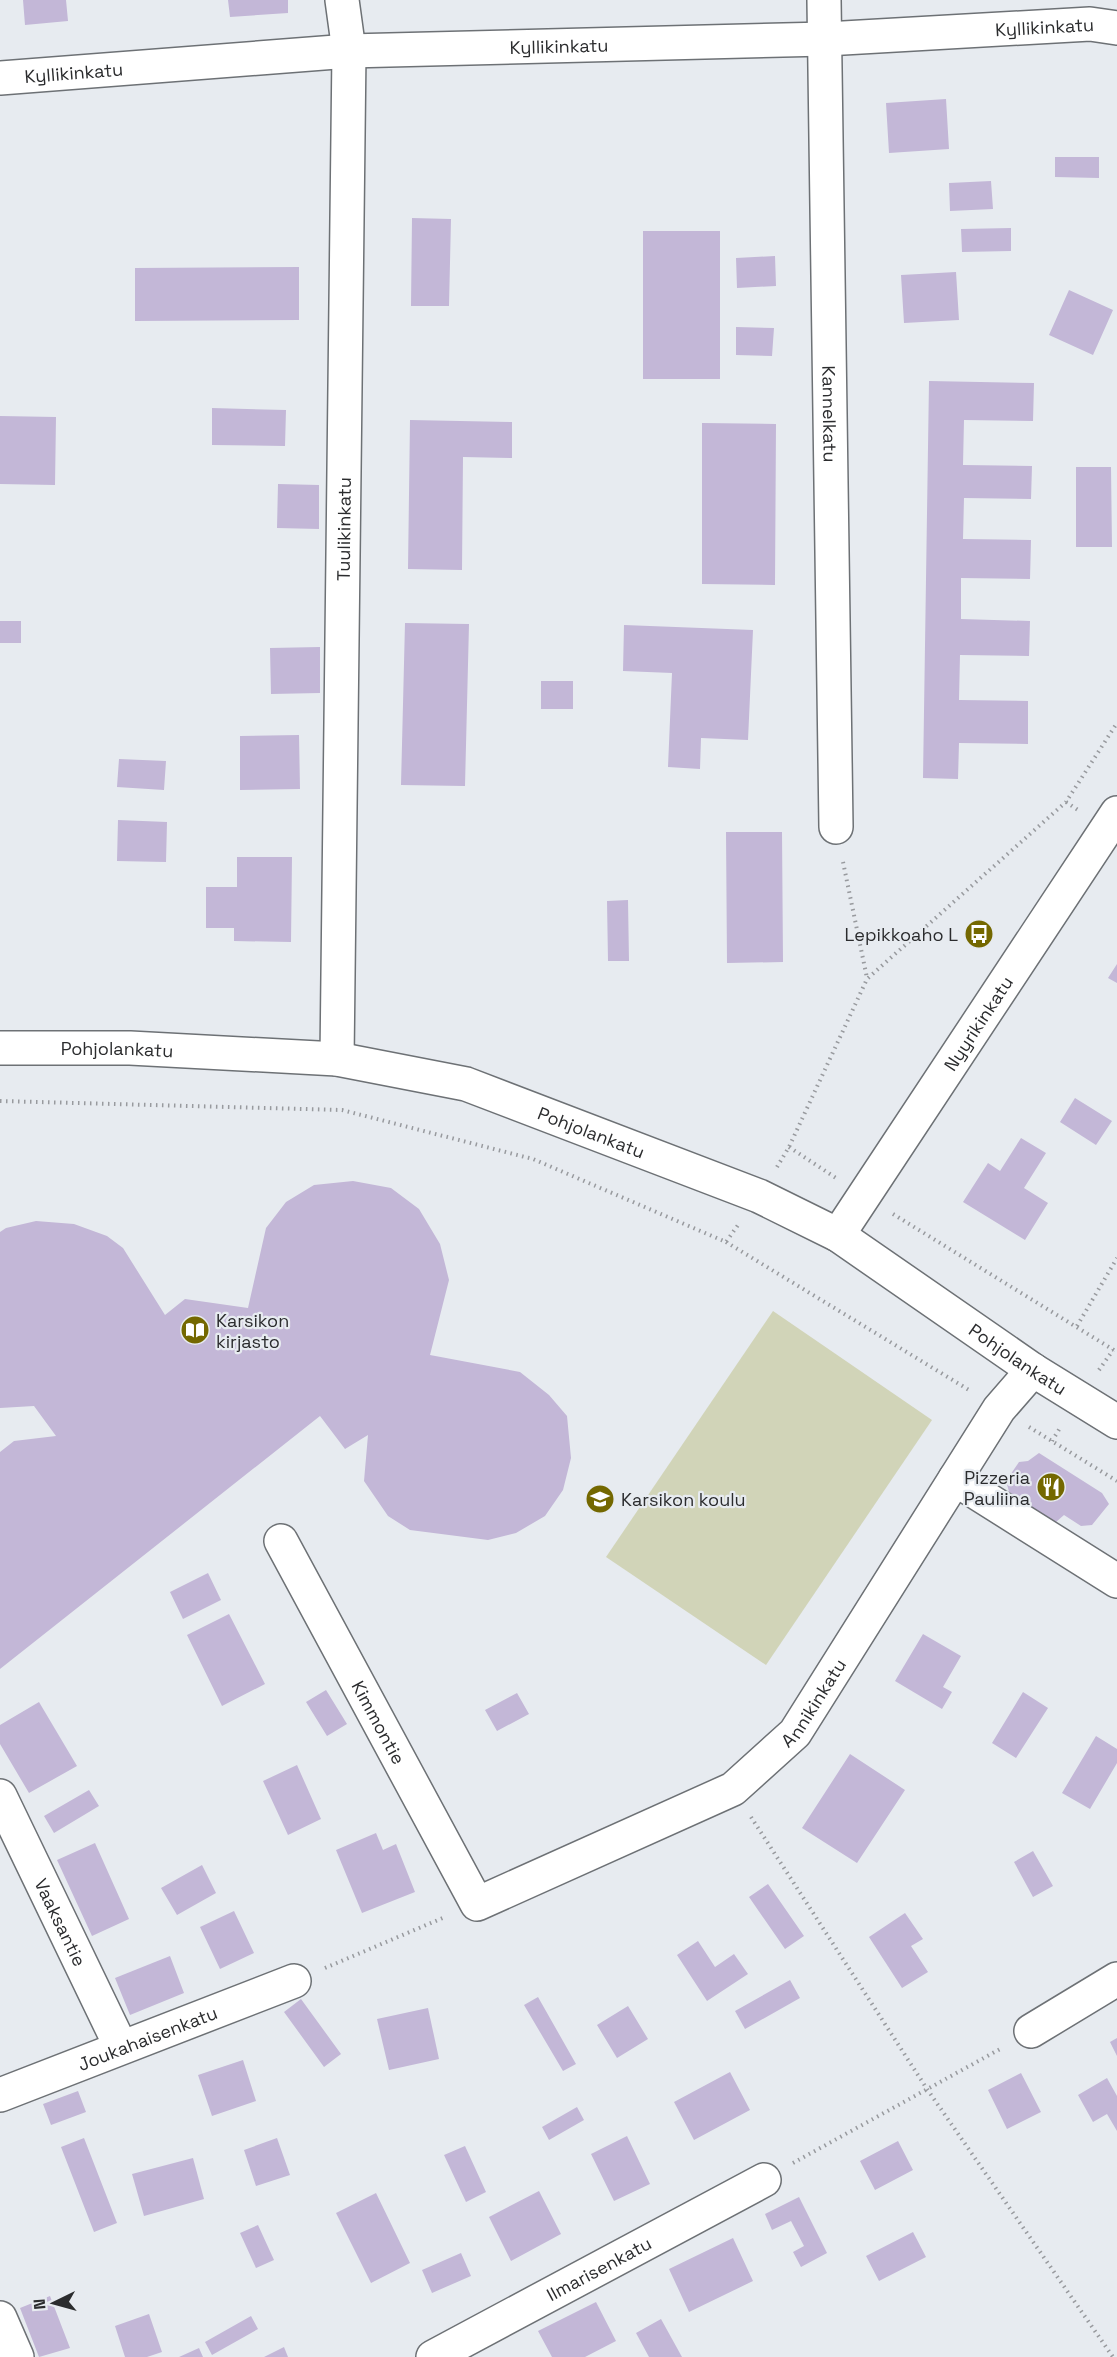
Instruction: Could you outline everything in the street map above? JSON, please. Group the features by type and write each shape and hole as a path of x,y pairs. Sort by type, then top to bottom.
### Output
{"street":[{"name":"Tuulikinkatu","path":"337,1059 349,51 342,0"},
{"name":"Kannelkatu","path":"824,0 836,827"},
{"name":"Kyllikinkatu","path":"0,78 349,51 826,39 1090,24 1117,28"},
{"name":"Nyyrikinkatu","path":"838,1235 1117,813"},
{"name":"Pohjolankatu","path":"0,1048 130,1048 337,1059 466,1084 759,1196 838,1235 1033,1370 1117,1422"},
{"name":"Annikinkatu","path":"477,1904 733,1789 795,1733 999,1409 1033,1370"},
{"path":"955,1479 1117,1581"},
{"name":"Kimmontie","path":"281,1541 477,1904"},
{"name":"Vaaksantie","path":"0,1796 121,2048"},
{"path":"1031,2031 1117,1979"},
{"name":"Joukahaisenkatu","path":"0,2095 294,1982"},
{"name":"Ilmarisenkatu","path":"433,2357 764,2180"},
{"path":"0,2318 17,2357"}],"path":[{"path":"726,1242 759,1196 789,1147 867,979 1066,802 1117,723"},
{"path":"836,827 867,979"},
{"path":"0,1101 342,1110 533,1159 726,1242 1117,1481"},
{"path":"789,1147 864,1197 1117,1352"},
{"path":"1077,1326 1117,1258"},
{"path":"733,1789 927,2089 1113,2357"},
{"path":"294,1982 477,1904"},
{"path":"764,2180 1031,2031"}],"green space":[{"path":"773,1311 932,1420 766,1665 606,1557"}],"building":[{"path":"23,0 66,0 68,21 25,25"},
{"path":"228,0 288,0 288,13 230,17"},
{"path":"946,99 949,149 889,153 886,103"},
{"path":"1055,157 1099,157 1099,178 1055,177"},
{"path":"991,181 993,209 950,211 949,183"},
{"path":"412,218 451,219 449,306 411,306"},
{"path":"1011,228 1011,251 962,252 961,229"},
{"path":"643,231 720,231 720,379 643,379"},
{"path":"775,256 776,286 737,288 736,258"},
{"path":"299,267 299,320 135,321 135,268"},
{"path":"956,272 959,320 904,323 901,275"},
{"path":"1069,290 1113,310 1093,355 1049,335"},
{"path":"736,327 774,328 772,356 736,355"},
{"path":"929,381 1034,383 1033,421 964,420 963,465 1032,466 1031,499 964,498 963,539 1031,540 1030,579 961,578 961,619 1030,621 1029,656 960,655 959,700 1028,701 1028,744 959,743 958,779 923,778"},
{"path":"212,408 286,410 285,446 212,445"},
{"path":"0,416 56,417 55,485 0,484"},
{"path":"410,420 512,422 512,458 463,457 462,570 408,569"},
{"path":"702,423 776,424 775,585 702,584"},
{"path":"1076,467 1111,467 1112,547 1076,547"},
{"path":"278,484 319,485 319,529 277,528"},
{"path":"0,621 21,621 21,643 0,643"},
{"path":"405,623 469,624 465,786 401,785"},
{"path":"624,625 753,630 748,740 701,738 700,769 668,767 672,673 623,671"},
{"path":"320,647 320,693 271,694 270,648"},
{"path":"541,681 573,681 573,709 541,709"},
{"path":"299,735 300,789 240,790 240,736"},
{"path":"119,759 166,761 164,790 117,787"},
{"path":"118,820 167,822 166,862 117,861"},
{"path":"726,832 782,832 783,962 727,963"},
{"path":"237,857 292,857 291,942 234,941 234,928 206,928 206,887 237,887"},
{"path":"628,900 629,961 608,961 607,901"},
{"path":"1117,964 1117,983 1108,978"},
{"path":"1075,1098 1112,1121 1096,1145 1060,1122"},
{"path":"1021,1138 1046,1153 1024,1188 1048,1203 1025,1240 963,1202 988,1163 1000,1171"},
{"path":"353,1181 391,1188 419,1209 440,1244 449,1280 430,1355 520,1372 549,1395 567,1416 571,1458 563,1490 545,1516 516,1533 488,1540 410,1530 388,1516 364,1481 368,1435 345,1449 320,1416 0,1669 0,1452 14,1441 56,1436 34,1406 0,1408 0,1232 6,1228 36,1221 74,1224 107,1236 123,1248 165,1315 185,1299 248,1308 266,1228 286,1202 314,1185"},
{"name":"Pizzeria Pauliina","path":"1039,1453 1102,1493 1109,1504 1092,1525 1081,1526 1064,1515 1056,1522 1010,1495 1006,1481 1019,1462 1028,1461"},
{"path":"208,1573 221,1600 183,1619 170,1592"},
{"path":"229,1614 265,1684 222,1706 187,1635"},
{"path":"923,1634 961,1656 943,1687 952,1692 942,1709 895,1681"},
{"path":"326,1690 347,1724 327,1736 306,1702"},
{"path":"1023,1692 1048,1708 1016,1758 992,1743"},
{"path":"517,1693 529,1714 497,1731 485,1710"},
{"path":"39,1702 77,1766 29,1793 0,1744 0,1725"},
{"path":"1096,1736 1117,1749 1117,1763 1090,1809 1062,1793"},
{"path":"850,1754 905,1790 857,1863 802,1828"},
{"path":"297,1765 321,1819 288,1835 263,1781"},
{"path":"89,1790 99,1806 54,1833 44,1816"},
{"path":"376,1833 383,1850 396,1844 415,1892 362,1913 336,1850"},
{"path":"95,1843 129,1919 92,1936 57,1860"},
{"path":"1033,1851 1053,1886 1033,1897 1014,1862"},
{"path":"202,1865 216,1893 177,1915 161,1888"},
{"path":"768,1884 804,1936 785,1949 749,1897"},
{"path":"234,1911 254,1953 220,1969 200,1927"},
{"path":"905,1913 923,1939 911,1946 928,1972 902,1988 869,1937"},
{"path":"698,1941 715,1967 734,1954 748,1974 707,2001 677,1955"},
{"path":"170,1956 184,1993 130,2015 115,1978"},
{"path":"790,1980 800,1998 745,2029 735,2011"},
{"path":"538,1997 576,2064 563,2071 524,2005"},
{"path":"301,1999 341,2054 324,2067 284,2012"},
{"path":"628,2006 648,2039 617,2058 597,2025"},
{"path":"428,2008 439,2059 389,2070 377,2019"},
{"path":"1117,2038 1117,2056 1110,2042"},
{"path":"243,2060 256,2101 212,2116 198,2075"},
{"path":"730,2072 750,2110 694,2140 674,2102"},
{"path":"1021,2073 1041,2112 1007,2129 988,2090"},
{"path":"1107,2078 1117,2096 1117,2131 1107,2114 1093,2122 1078,2095"},
{"path":"78,2091 86,2112 51,2125 43,2104"},
{"path":"577,2107 584,2120 549,2140 542,2127"},
{"path":"627,2136 650,2184 614,2201 591,2154"},
{"path":"84,2138 117,2223 94,2232 61,2147"},
{"path":"277,2138 290,2175 256,2186 244,2150"},
{"path":"898,2141 913,2170 875,2190 860,2161"},
{"path":"465,2146 486,2192 466,2202 444,2155"},
{"path":"193,2158 204,2199 144,2216 132,2174"},
{"path":"539,2191 561,2234 511,2261 489,2217"},
{"path":"376,2193 410,2263 371,2283 336,2213"},
{"path":"799,2197 827,2253 801,2267 793,2252 804,2246 791,2221 772,2230 765,2214"},
{"path":"258,2225 274,2260 256,2268 240,2233"},
{"path":"913,2232 926,2257 879,2281 866,2256"},
{"path":"733,2238 753,2281 689,2312 669,2269"},
{"path":"461,2253 471,2276 432,2293 422,2270"},
{"path":"50,2296 70,2348 39,2357 20,2308"},
{"path":"596,2302 616,2341 585,2357 552,2357 538,2331"},
{"path":"149,2314 162,2352 147,2357 125,2357 115,2326"},
{"path":"251,2316 258,2329 212,2355 205,2342"},
{"path":"661,2319 682,2357 649,2357 636,2333"},
{"path":"284,2347 288,2357 264,2357"},
{"path":"199,2348 203,2357 179,2357"}],"place":[{"name":"Lepikkoaho L","path":"979,934"},
{"name":"Karsikon kirjasto","path":"195,1330"},
{"name":"Pizzeria Pauliina","path":"1051,1487"},
{"name":"Karsikon koulu","path":"600,1499"}]}
